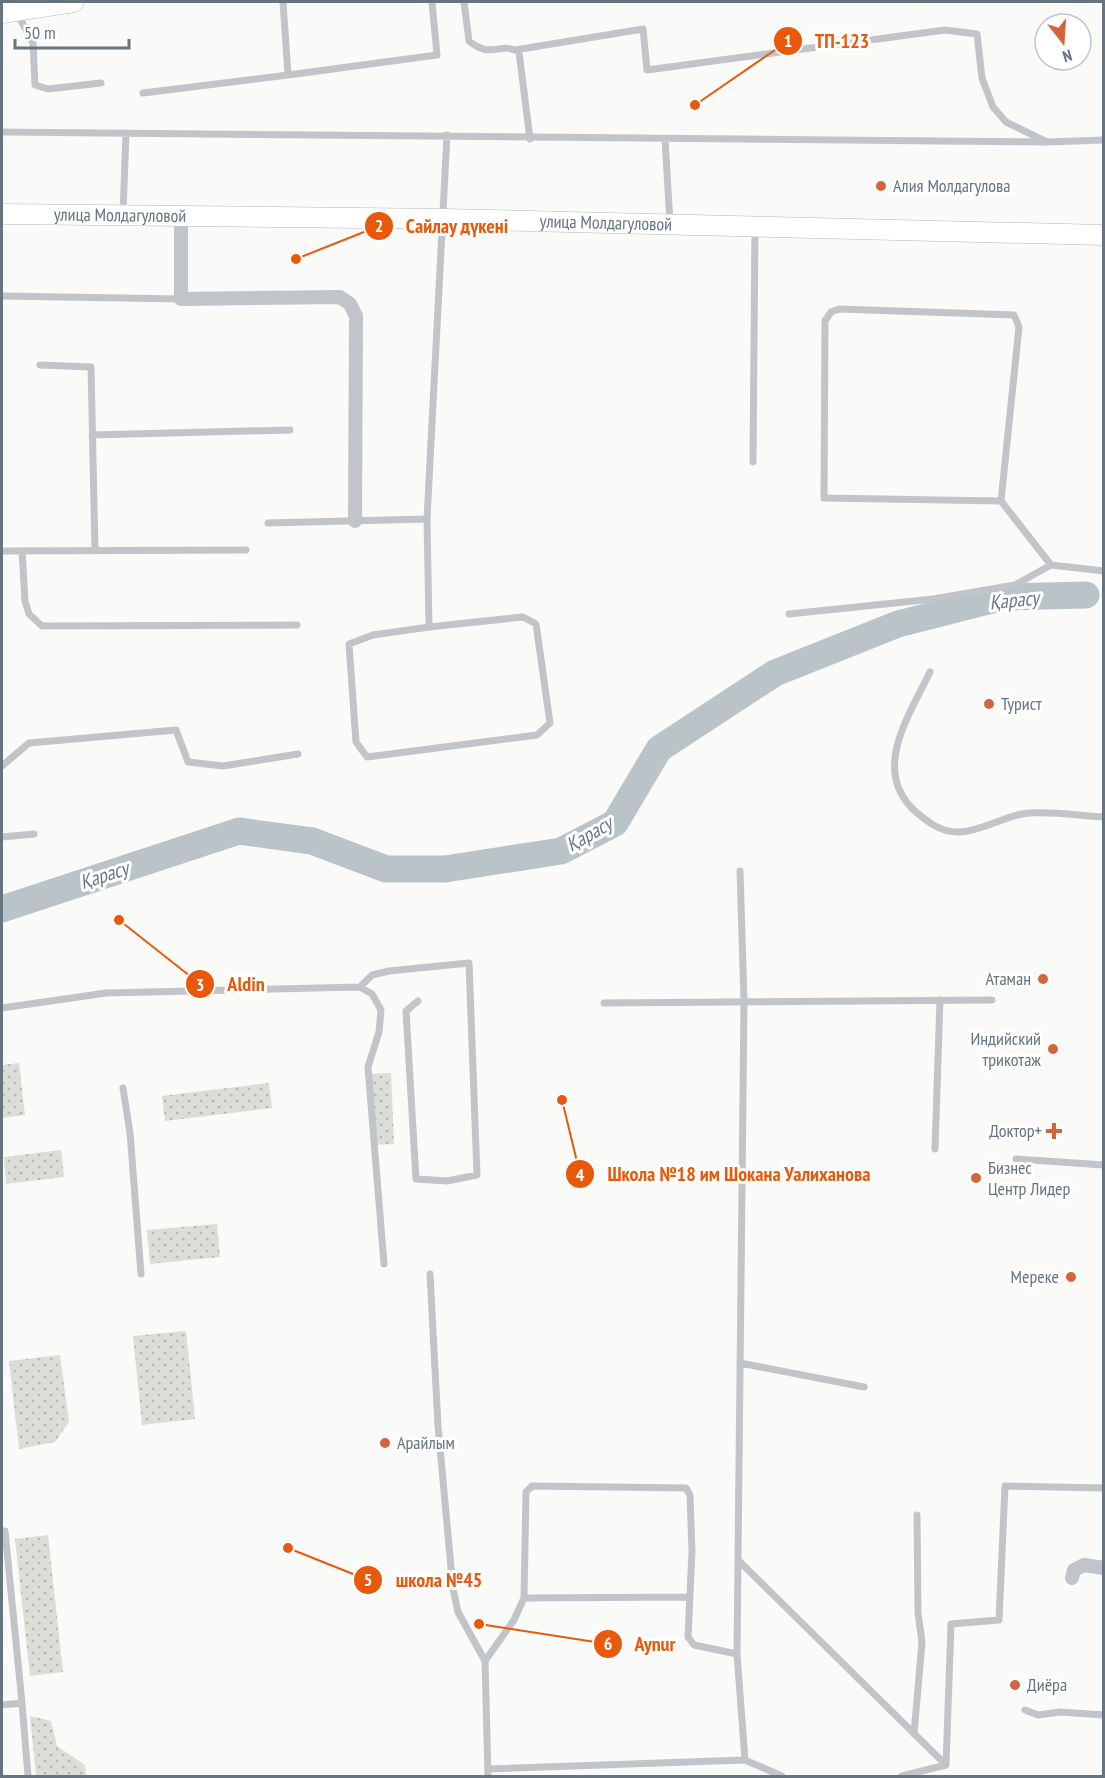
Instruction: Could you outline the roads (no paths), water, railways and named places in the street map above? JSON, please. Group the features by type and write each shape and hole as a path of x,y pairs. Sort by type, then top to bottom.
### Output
{"street":[{"path":"9,12 74,2"},
{"name":"улица Молдагуловой","path":"2,214 444,219 1104,235"},
{"path":"181,216 181,299 340,297 350,304 356,316 355,521"},
{"path":"1072,1578 1074,1570 1084,1565 1104,1568"}],"lane":[{"path":"283,2 288,75"},
{"path":"143,93 437,55 432,2"},
{"path":"464,2 469,41 480,50 488,52 515,50 643,29 647,70 945,30 977,34 982,78 993,107 1006,122 1047,142"},
{"path":"9,12 33,43 35,85 48,89 101,83"},
{"path":"515,50 522,59 530,139"},
{"path":"2,132 447,135 530,139 1047,142 1104,140"},
{"path":"123,214 126,133"},
{"path":"429,627 427,519 447,135"},
{"path":"665,139 670,226"},
{"path":"753,462 755,228"},
{"path":"2,296 181,299"},
{"path":"1001,501 824,498 825,321 831,312 839,309 1014,315 1019,327 1001,501 1051,565"},
{"path":"40,365 91,367 95,551"},
{"path":"92,435 290,430"},
{"path":"268,523 427,519"},
{"path":"2,551 246,550"},
{"path":"22,551 25,602 28,614 42,626 297,625"},
{"path":"789,614 933,599 1015,585 1051,565 1104,571"},
{"path":"523,617 536,624 550,723 537,735 367,757 356,741 349,644 373,635 429,627 523,617"},
{"path":"930,672 902,732 893,763 895,783 903,800 934,827 960,832 1023,813 1104,817"},
{"path":"2,766 29,742 176,730 188,762 223,766 298,754"},
{"path":"2,837 34,834"},
{"path":"740,871 744,1001 737,1654 745,1760"},
{"path":"360,987 372,975 389,971 469,963 477,1175 447,1180 416,1179 406,1011 418,1001"},
{"path":"2,1008 106,993 360,987 372,994 381,1010 379,1032 368,1067 384,1264"},
{"path":"935,1149 940,1000"},
{"path":"604,1004 992,1000"},
{"path":"123,1088 130,1137 141,1274"},
{"path":"1017,1159 1104,1165"},
{"path":"430,1274 438,1426 453,1589 458,1612 485,1661 488,1773 745,1760 782,1776"},
{"path":"740,1363 864,1387"},
{"path":"485,1661 514,1620 524,1598 526,1492 532,1486 686,1488 690,1495 692,1551 688,1638 694,1646 737,1654"},
{"path":"946,1765 951,1624 999,1620 1005,1486 1104,1488"},
{"path":"914,1734 922,1642 918,1613 917,1515"},
{"path":"5,1531 27,1776"},
{"path":"738,1560 946,1765"},
{"path":"524,1598 690,1597"},
{"path":"2,1705 22,1703"},
{"path":"1025,1710 1038,1715 1060,1712 1104,1715"},
{"path":"902,1776 946,1765"}],"waterway":[{"name":"Қарасу","path":"2,909 239,831 312,841 386,869 445,869 561,851 615,823 659,749 775,673 898,624 1004,597 1086,595"}],"place":[{"name":"ТП-123","path":"695,105"},
{"name":"Алия Молдагулова","path":"881,186"},
{"name":"Сайлау дүкені","path":"296,259"},
{"name":"Турист","path":"989,704"},
{"name":"Aldin","path":"119,920"},
{"name":"Атаман","path":"1043,979"},
{"name":"Индийский трикотаж","path":"1053,1049"},
{"name":"Школа №18 им Шокана Уалиханова","path":"562,1100"},
{"name":"Доктор+","path":"1054,1131"},
{"name":"Бизнес Центр Лидер","path":"976,1178"},
{"name":"Мереке","path":"1071,1277"},
{"name":"Арайлым","path":"385,1443"},
{"name":"школа №45","path":"288,1548"},
{"name":"Aynur","path":"479,1624"},
{"name":"Диёра","path":"1015,1685"}]}
